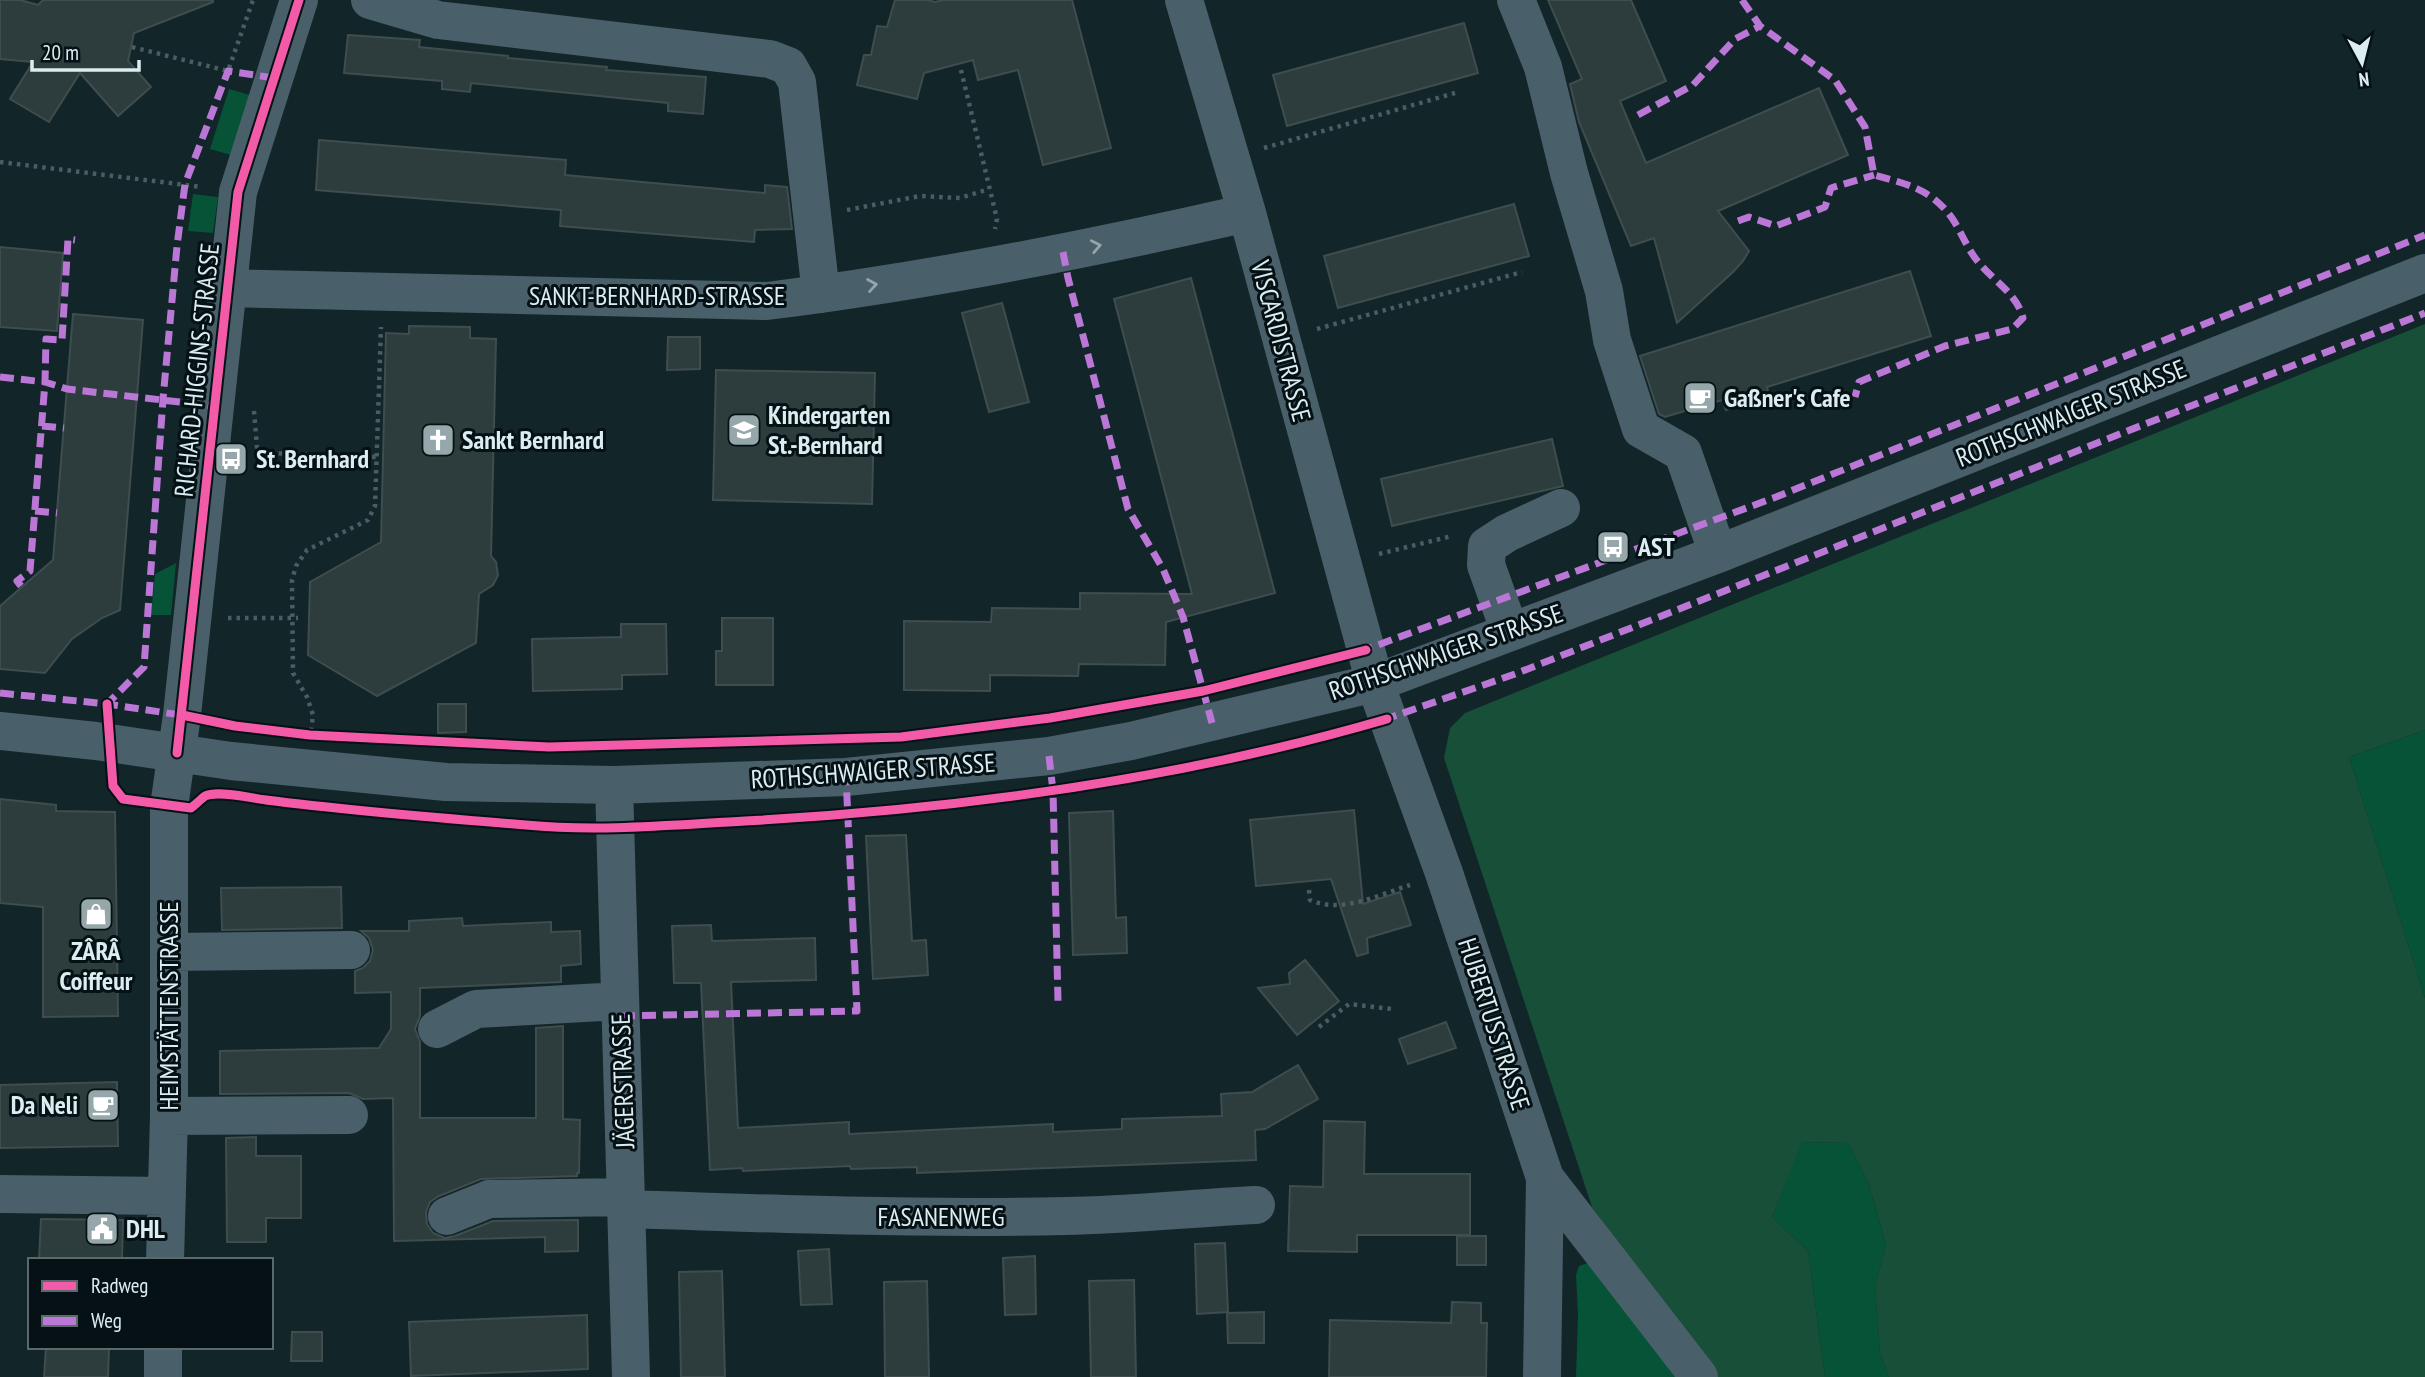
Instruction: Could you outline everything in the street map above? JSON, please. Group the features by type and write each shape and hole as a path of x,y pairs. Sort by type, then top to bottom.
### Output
{"street":[{"name":"RICHARD-HIGGINS-STRASSE","path":"177,754 238,192 299,0"},
{"path":"370,0 438,20 770,59 788,66 797,82 821,294"},
{"name":"VISCARDISTRASSE","path":"1184,0 1247,213 1375,683"},
{"path":"1516,0 1544,67 1569,173 1604,291 1612,340 1641,429 1696,449 1718,554"},
{"name":"SANKT-BERNHARD-STRASSE","path":"227,288 755,301 821,294 1063,252 1247,213"},
{"name":"ROTHSCHWAIGER STRASSE","path":"0,731 103,742 177,754 446,782 614,785 846,778 1049,756 1212,723 1375,683 1718,554 2425,273"},
{"path":"1510,632 1486,565 1487,546 1507,533 1561,508"},
{"name":"HUBERTUSSTRASSE","path":"1375,683 1444,873 1545,1178 1542,1377"},
{"name":"HEIMSTÄTTENSTRASSE","path":"165,1258 169,1116 168,835 177,754"},
{"name":"JÄGERSTRASSE","path":"614,785 631,1377"},
{"path":"170,952 351,950"},
{"path":"437,1029 476,1009 620,1001"},
{"path":"169,1116 349,1115"},
{"path":"1545,1178 1699,1377"},
{"path":"0,1194 167,1196"},
{"name":"FASANENWEG","path":"447,1216 489,1199 626,1203 867,1217 959,1218 1070,1216 1256,1205"},
{"path":"163,1349 163,1377"}],"path":[{"path":"132,47 228,71 253,0"},
{"path":"961,70 998,219"},
{"path":"1230,158 1455,93"},
{"path":"0,162 238,192"},
{"path":"811,216 920,196 960,198 989,189"},
{"path":"1281,338 1522,272"},
{"path":"310,735 313,715 307,697 293,673 292,580 296,566 307,550 368,520 375,506 380,335"},
{"path":"252,403 256,416 257,447 267,453 376,457"},
{"path":"238,618 298,618"},
{"path":"1309,890 1310,900 1323,906 1343,906 1444,873"},
{"path":"1319,1027 1349,1004 1392,1009"}],"green space":[{"path":"229,89 250,95 231,155 210,149"},
{"path":"193,194 218,197 213,233 188,231"},
{"path":"2425,324 2425,730 2349,757 2425,998 2425,1377 1889,1377 1880,1353 1875,1286 1886,1245 1869,1184 1848,1143 1802,1142 1772,1217 1808,1251 1825,1377 1714,1377 1592,1207 1444,758 1450,728 1465,713"},
{"path":"176,563 171,615 151,615 155,574"},
{"path":"2425,730 2425,998 2349,757"},
{"path":"1801,1142 1848,1143 1869,1184 1886,1245 1875,1286 1880,1353 1889,1377 1825,1377 1808,1251 1772,1217"},
{"path":"1588,1263 1678,1377 1576,1377 1576,1275 1579,1266"}],"building":[{"path":"0,0 20,0 38,5 43,0 213,2 134,33 128,61 151,87 118,116 80,73 49,122 10,99 33,62 0,59"},
{"path":"895,0 1072,0 1111,148 1043,165 1018,70 978,80 973,60 924,73 917,99 857,85 864,55 871,55 877,26 887,27"},
{"path":"1548,0 1631,0 1666,81 1620,101 1646,163 1819,88 1848,155 1718,211 1749,251 1733,272 1677,323 1654,238 1631,246 1579,122 1570,84 1582,79"},
{"path":"1464,23 1478,73 1287,126 1273,75"},
{"path":"348,35 420,40 419,47 607,67 606,70 706,77 703,114 668,111 668,103 471,83 470,92 442,89 442,81 344,73"},
{"path":"319,140 566,160 565,175 765,193 765,185 787,187 792,229 755,230 754,242 560,226 561,210 316,190"},
{"path":"1514,204 1529,256 1338,308 1324,256"},
{"path":"0,247 63,253 57,331 0,327"},
{"path":"1910,271 1931,336 1767,387 1769,396 1726,410 1722,400 1665,417 1659,414 1640,356"},
{"path":"1191,278 1275,593 1166,622 1165,665 1079,664 1078,676 990,675 990,691 904,690 904,621 991,622 992,608 1080,609 1080,593 1192,594 1114,299"},
{"path":"1002,303 1029,402 989,412 962,313"},
{"path":"73,314 143,320 120,610 102,618 72,639 45,673 0,669 0,606 53,560"},
{"name":"Sankt Bernhard","path":"409,326 470,327 470,338 496,339 491,556 496,562 498,575 493,585 479,594 476,643 377,696 308,655 310,582 381,542 386,333 409,334"},
{"path":"668,337 700,337 700,369 667,370"},
{"path":"716,370 875,373 872,504 713,500"},
{"path":"1552,439 1563,486 1392,526 1381,479"},
{"path":"722,618 773,618 773,685 716,685 716,651 722,651"},
{"path":"621,624 666,624 667,674 622,675 622,689 533,691 532,639 621,637"},
{"path":"438,704 466,704 466,732 438,733"},
{"path":"0,799 56,805 56,811 115,812 118,1016 43,1017 43,907 0,903"},
{"path":"1354,810 1363,904 1400,892 1411,925 1367,938 1368,953 1357,956 1331,879 1256,886 1250,820"},
{"path":"1113,811 1116,918 1126,917 1127,953 1073,955 1069,813"},
{"path":"906,835 912,941 926,940 928,975 873,979 866,836"},
{"path":"341,887 342,928 222,930 221,888"},
{"path":"462,918 463,926 551,922 551,932 580,931 581,964 561,966 561,982 420,988 420,1016 415,1029 420,1042 420,1118 536,1118 536,1028 563,1026 563,1119 580,1120 579,1173 577,1176 481,1179 430,1202 426,1212 427,1224 433,1233 445,1238 493,1221 578,1220 578,1251 545,1252 545,1237 394,1241 393,1098 363,1099 349,1093 220,1094 220,1051 379,1048 391,1029 391,992 355,993 355,971 370,961 373,950 369,938 361,931 409,931 409,921"},
{"path":"711,925 712,941 815,938 816,980 731,982 738,1128 849,1122 849,1134 1053,1124 1053,1132 1122,1129 1122,1119 1222,1116 1221,1094 1252,1092 1298,1065 1318,1099 1265,1129 1255,1130 1256,1160 917,1173 917,1167 851,1169 850,1166 710,1170 701,983 674,983 672,926"},
{"path":"1305,960 1339,1001 1297,1035 1258,988 1290,984 1289,973"},
{"path":"1446,1022 1456,1048 1408,1064 1399,1039"},
{"path":"117,1082 118,1146 0,1148 0,1085"},
{"path":"1324,1121 1365,1122 1364,1174 1470,1174 1470,1235 1357,1235 1357,1252 1288,1251 1290,1186 1323,1187"},
{"path":"256,1137 256,1156 301,1156 301,1218 266,1218 266,1242 227,1242 226,1138"},
{"path":"41,1219 123,1220 122,1258 39,1258"},
{"path":"1457,1236 1486,1236 1486,1265 1457,1265"},
{"path":"1225,1243 1228,1312 1197,1314 1195,1244"},
{"path":"829,1249 832,1304 801,1305 798,1251"},
{"path":"1035,1256 1036,1314 1005,1315 1003,1258"},
{"path":"722,1271 725,1377 681,1377 679,1272"},
{"path":"1134,1280 1136,1377 1091,1377 1089,1281"},
{"path":"927,1281 929,1377 885,1377 884,1282"},
{"path":"1452,1302 1481,1303 1481,1323 1487,1323 1486,1377 1329,1377 1330,1320 1451,1323"},
{"path":"1264,1312 1264,1343 1228,1343 1227,1313"},
{"path":"587,1315 588,1369 411,1376 409,1322"},
{"path":"292,1332 322,1332 322,1361 291,1361"},
{"path":"46,1349 109,1349 108,1377 44,1377"}],"marked path":[{"path":"1742,0 1760,26 1835,80 1865,127 1874,175 1917,189 1936,200 1952,218 1976,259 2011,295 2023,318 2012,329 1945,346 1859,382 1855,397"},
{"path":"1638,115 1693,85 1735,39 1760,26"},
{"path":"0,693 107,704 144,667 163,399 185,184 228,71 274,78"},
{"path":"1738,221 1749,217 1776,226 1825,207 1831,188 1874,175"},
{"path":"1359,652 1776,497 2425,235"},
{"path":"21,586 17,581 30,571 46,339 62,340 68,239 75,240"},
{"path":"1063,252 1128,509 1163,569 1183,617 1212,723"},
{"path":"1383,720 1515,674 2425,313"},
{"path":"0,377 45,382 67,389 214,406"},
{"path":"42,426 64,428"},
{"path":"35,511 57,513"},
{"path":"107,707 107,704 187,716"},
{"path":"1049,756 1053,791 1058,1001"},
{"path":"621,1016 857,1011 846,777"}],"cycle path":[{"path":"177,753 238,192 299,0"},
{"path":"182,715 235,726 310,735 549,747 901,737 1050,718 1203,691 1366,650"},
{"path":"107,704 113,786 123,799 191,808 205,796 226,794 396,814 581,828 826,816 988,800 1149,775 1229,759 1387,719"}],"place":[{"name":"Gaßner's Cafe","path":"1700,398"},
{"name":"Kindergarten St.-Bernhard","path":"744,430"},
{"name":"Sankt Bernhard","path":"438,440"},
{"name":"St. Bernhard","path":"231,459"},
{"name":"AST","path":"1613,547"},
{"name":"ZÂRÂ Coiffeur","path":"96,914"},
{"name":"Da Neli","path":"103,1105"},
{"name":"DHL","path":"102,1229"}]}
